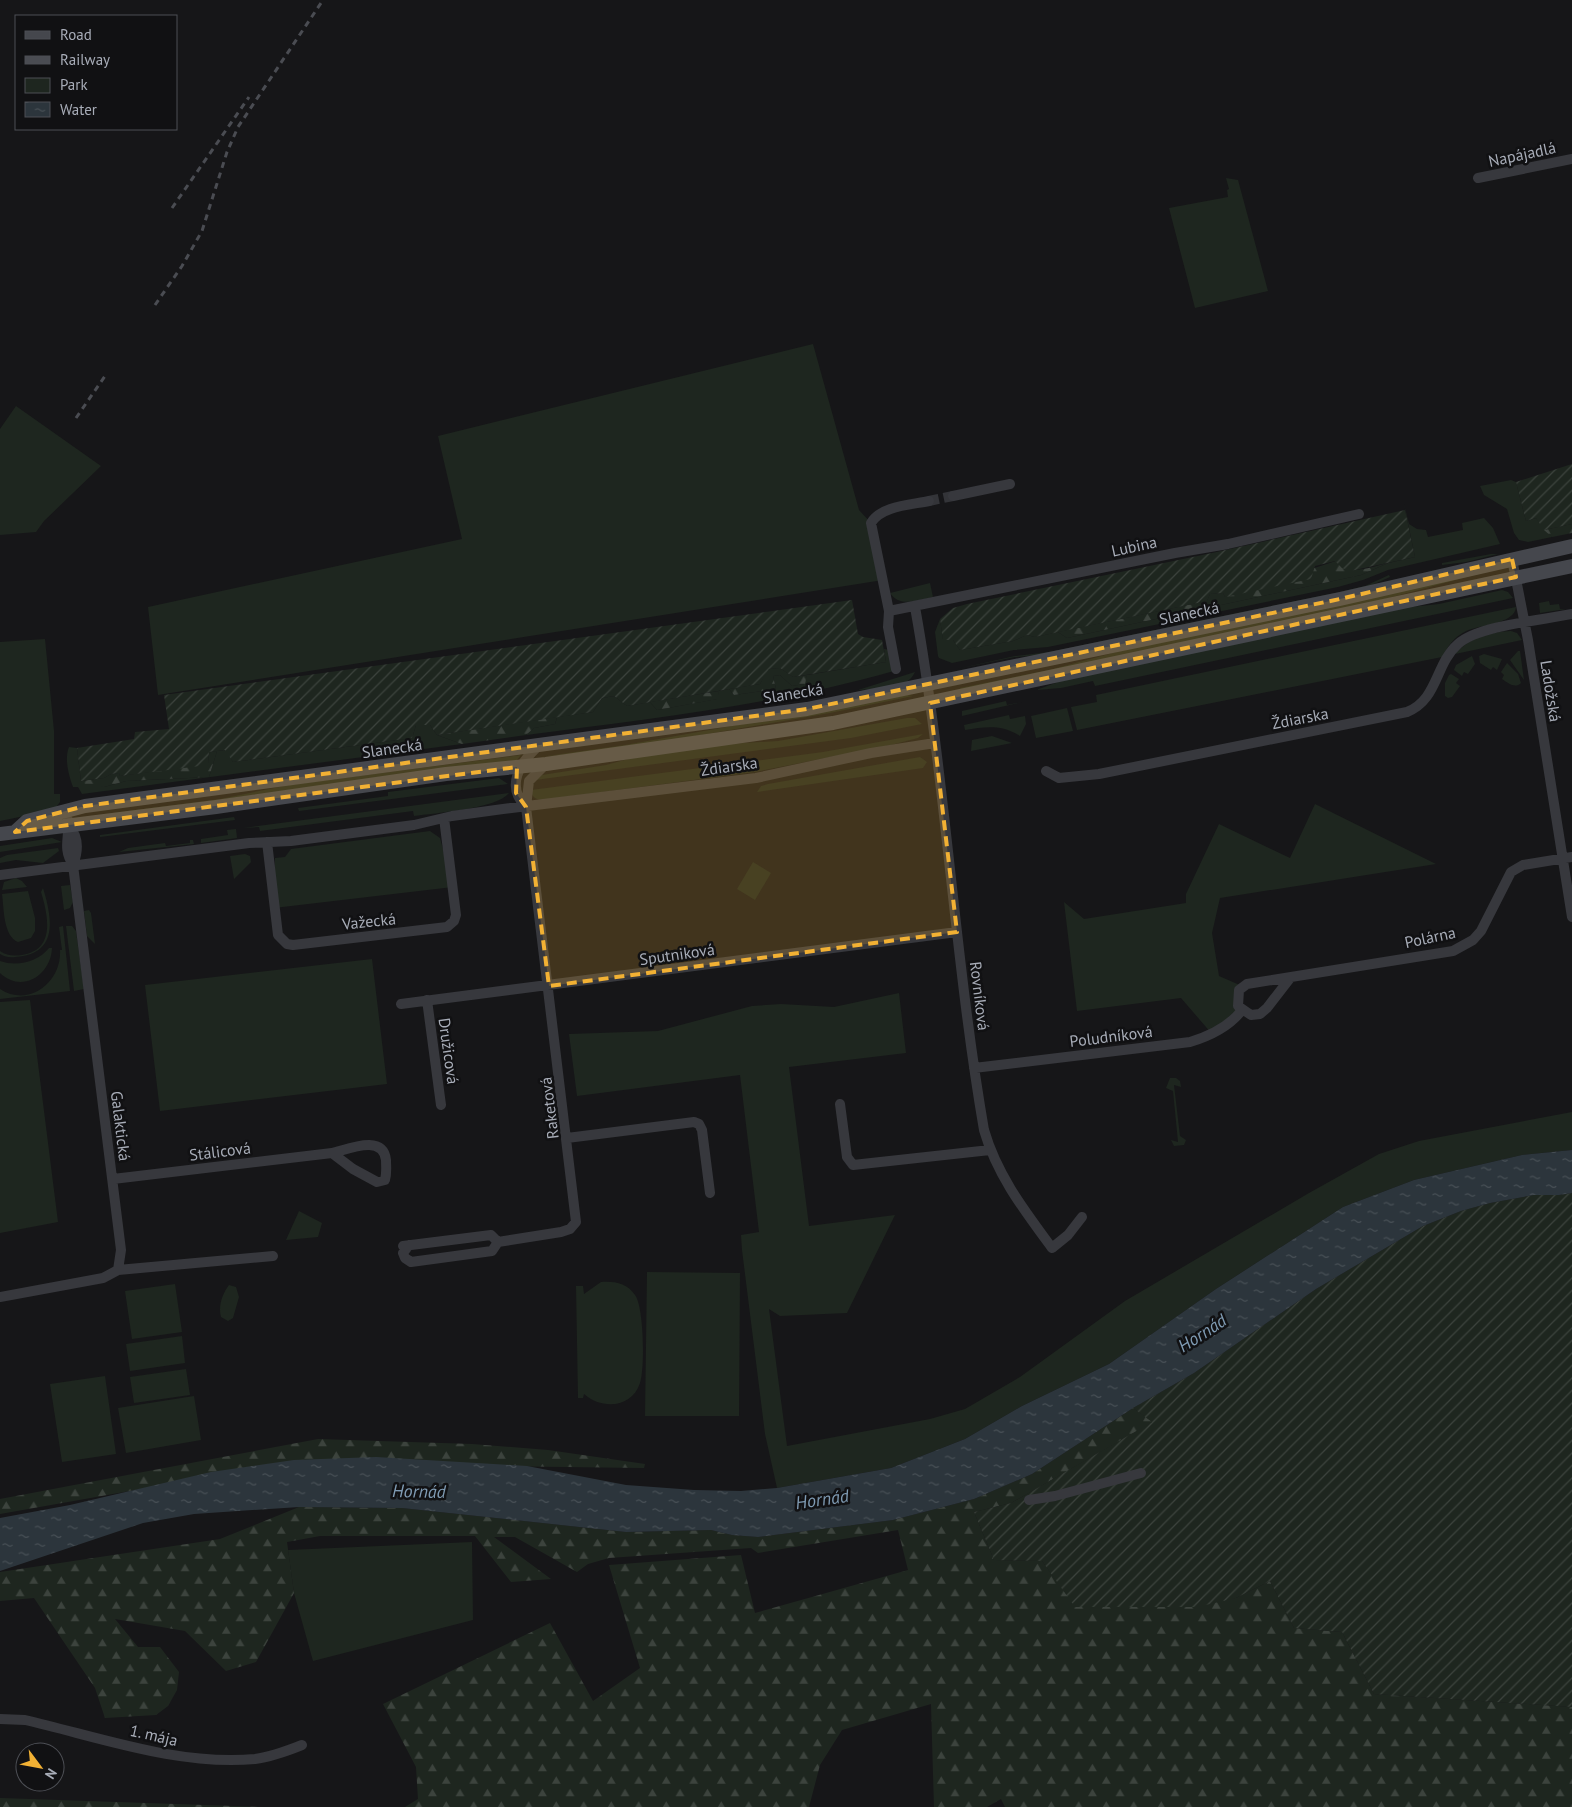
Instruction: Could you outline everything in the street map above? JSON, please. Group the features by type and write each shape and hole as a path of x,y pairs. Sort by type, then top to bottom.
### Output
{"main road":[{"name":"Slanecká","path":"15,832 27,821 85,806 807,709 1340,599 1572,546"},
{"name":"Slanecká","path":"0,834 779,732 930,703 1572,566"}],"street":[{"name":"Napájadlá","path":"1478,178 1572,159"},
{"path":"952,496 1010,484"},
{"path":"896,669 888,627 889,611 871,523 875,517 884,511 929,501"},
{"name":"Lubina","path":"889,611 1228,544 1359,514"},
{"name":"Ladožská","path":"1512,559 1567,857 1572,917"},
{"path":"915,607 928,685"},
{"name":"Ždiarska","path":"1046,771 1060,778 1099,774 1407,712 1424,702 1448,657 1458,644 1478,633 1539,618 1572,614"},
{"name":"Rovníková","path":"928,685 974,1068 984,1130 990,1150 1009,1187 1052,1248 1072,1232 1082,1217"},
{"name":"Ždiarska","path":"526,807 756,778 862,755 935,743"},
{"path":"503,809 512,801 520,766 538,746"},
{"name":"Raketová","path":"498,1242 491,1235 404,1245 403,1253 405,1258 411,1262 492,1251 498,1242 561,1232 570,1229 576,1222 526,807 529,781 546,764"},
{"name":"Raketová","path":"493,769 509,777 526,807"},
{"path":"0,876 73,865 414,825 444,818 526,807"},
{"name":"Galaktická","path":"68,811 69,826 75,836 77,850 73,865 121,1250 118,1270"},
{"name":"Važecká","path":"267,842 278,935 287,944 293,945 447,927 454,921 456,915 444,818"},
{"name":"Polárna","path":"1242,1010 1238,1000 1242,986 1462,947 1481,931 1511,872 1523,865 1567,857"},
{"name":"Sputniková","path":"401,1004 957,932"},
{"path":"1242,1010 1251,1015 1263,1012 1292,977"},
{"name":"Družicová","path":"427,1000 441,1105"},
{"name":"Poludníková","path":"974,1068 1190,1042 1212,1034 1235,1019 1242,1010"},
{"path":"840,1104 847,1157 853,1165 990,1150"},
{"path":"567,1138 694,1122 699,1124 702,1130 710,1193"},
{"name":"Stálicová","path":"113,1180 332,1153 373,1144 385,1152 387,1172 385,1180 378,1182 354,1169 332,1153"},
{"path":"0,1297 103,1278 118,1270 273,1256"},
{"path":"1029,1500 1055,1496 1141,1473"},
{"name":"1. mája","path":"0,1719 25,1720 184,1758 213,1760 255,1759 302,1745"}],"highlighted area":[{"path":"1512,559 1516,577 930,703 957,932 549,986 526,807 516,793 517,767 15,832 27,821 85,806 807,709 1340,599"}],"green space":[{"path":"1226,178 1238,180 1268,291 1195,308 1169,208 1228,197 1227,190 1229,189"},
{"path":"813,344 859,510 871,523 883,580 158,695 148,607 462,539 438,436"},
{"path":"16,406 101,466 44,521 36,532 0,535 0,429"},
{"path":"1572,464 1572,524 1544,530 1536,518 1526,521 1516,482"},
{"path":"1511,480 1516,482 1526,521 1536,518 1552,537 1528,542 1519,540 1514,533 1507,509 1484,495 1480,486"},
{"path":"1404,504 1409,524 1417,529 1426,530 1428,537 1463,530 1462,523 1484,518 1493,528 1500,544 1388,570 1338,587 1048,647 1014,650 952,663 938,656 935,632 940,619 943,639 953,640 960,650 1013,641 1027,635 1035,637 1058,632 1067,638 1361,575 1388,563 1415,557"},
{"path":"1405,510 1415,557 1350,571 1342,568 1335,561 1315,566 1311,579 1225,597 1223,593 1210,594 1207,601 1035,637 1027,635 1013,641 960,650 953,640 943,640 940,619 953,608 967,604 1212,553"},
{"path":"1572,524 1572,533 1552,537 1544,530"},
{"path":"1498,554 1466,562 1442,565 1442,563"},
{"path":"1336,561 1341,566 1353,570 1388,563 1361,575 1067,638 1058,632 1207,601 1210,594 1223,593 1225,597"},
{"path":"1493,570 1370,603 961,691 960,688 1053,669 1120,651"},
{"path":"1389,575 1390,577 1365,588 1049,654 1015,657 957,669 1015,656 1049,652 1339,592 1365,586"},
{"path":"930,583 933,597 904,602 894,598 890,593"},
{"path":"1502,590 1508,592 1513,598 1095,686 1093,681 1061,688 1036,690 1061,681 1392,609 1439,604"},
{"path":"852,600 858,634 863,637 882,640 886,662 793,677 780,668 769,669 760,684 627,706 614,696 602,698 593,712 437,735 430,725 416,725 412,738 233,762 225,750 209,752 208,765 120,776 119,773 111,774 104,778 81,781 77,748 134,739 135,732 169,729 164,695"},
{"path":"1549,601 1550,605 1559,604 1560,609 1566,609 1540,613 1539,603"},
{"path":"1516,607 1510,617 1462,633 1452,642 1442,657 1077,730 1071,707 1097,702 1096,695"},
{"path":"1511,631 1517,633 1522,640 1455,654 1461,648 1480,637"},
{"path":"45,639 54,731 54,794 60,794 60,802 54,810 0,821 0,642"},
{"path":"884,649 890,650 894,671 849,683 711,710 526,735 534,728 555,724 557,717 593,712 602,698 614,696 627,706 650,702 657,710 717,699 719,691 729,689 734,695 776,689 773,676 780,675 792,686 804,684 807,675 886,662"},
{"path":"1520,651 1524,680 1510,660"},
{"path":"1484,654 1502,659 1497,670 1493,667 1491,670 1480,663 1479,656"},
{"path":"1472,656 1475,664 1468,674 1464,672 1462,676 1454,670 1456,665"},
{"path":"1507,663 1518,674 1521,683 1519,685 1512,685 1502,679 1504,675 1501,672"},
{"path":"780,668 793,677 807,675 805,684 792,686 780,675 773,676 776,689 734,695 729,689 760,684 768,669"},
{"path":"915,672 905,683 898,686 858,690"},
{"path":"1451,674 1459,679 1456,683 1460,686 1452,697 1448,698 1445,696 1445,683"},
{"path":"719,691 718,699 657,710 650,702"},
{"path":"907,695 913,696 830,713 626,748 540,757 625,745"},
{"path":"1006,701 1007,705 1022,702 962,716 962,711"},
{"path":"1067,708 1073,731 1036,738 1031,716"},
{"path":"1009,715 1010,719 1025,716 1026,724 1020,736 1000,728 986,727 965,730 964,725"},
{"path":"557,717 555,724 534,728 526,735 462,744 437,735"},
{"path":"915,718 922,724 851,738 535,780 542,775 606,765 639,756 709,745 778,741"},
{"path":"416,725 430,725 437,735 462,744 82,794 78,787 73,787 67,762 69,747 77,748 81,781 104,787 126,781 209,777 217,751 226,750 233,762 412,738"},
{"path":"923,734 918,738 891,745 755,772 541,800 534,797 531,790 823,752"},
{"path":"992,736 1012,743 971,751 972,740"},
{"path":"217,751 209,777 126,781 104,787 88,786 81,781 104,778 111,774 119,773 120,776 208,764 209,752"},
{"path":"521,755 516,761 97,815 220,799 289,785"},
{"path":"920,757 927,762 923,768 757,792 761,786 768,784"},
{"path":"499,778 508,784 299,811 298,808 388,796 388,792"},
{"path":"509,793 492,803 450,812 414,816 413,811 260,831 259,827 243,828"},
{"path":"1315,804 1436,864 1220,898 1212,933 1219,976 1242,986 1242,1010 1212,1034 1181,998 1077,1011 1064,902 1084,919 1186,903 1186,894 1219,824 1290,858"},
{"path":"234,817 235,820 100,837 100,835"},
{"path":"236,829 237,838 201,843 201,839 228,835 227,830"},
{"path":"430,831 440,838 453,887 274,908 275,858 285,857 291,849"},
{"path":"52,838 62,842 0,852 0,846"},
{"path":"190,840 193,840 194,844 119,852 128,848 165,843 166,846 190,843"},
{"path":"58,848 59,851 43,863 16,860 0,863 0,858 7,855"},
{"path":"245,854 250,856 251,862 234,879 230,856"},
{"path":"753,862 771,873 755,900 737,889"},
{"path":"16,878 27,887 2,890 4,882"},
{"path":"70,885 73,902 70,908 64,910 61,886"},
{"path":"43,888 50,919 47,939 35,952 23,956 3,956 0,954 0,951 11,955 33,952 45,939 47,921 41,892"},
{"path":"28,891 35,918 35,931 31,938 18,942 9,934 7,928 2,894"},
{"path":"89,910 95,944 87,936 84,911"},
{"path":"63,926 70,991 0,999 0,989 11,994 22,995 42,989 50,981 56,972 60,950 62,950 59,927"},
{"path":"66,926 72,926 76,931 84,989 74,991"},
{"path":"49,948 52,948 47,966 34,978 17,982 0,973 0,961 7,963 27,962 39,957"},
{"path":"372,959 387,1084 160,1111 145,985"},
{"path":"899,993 906,1053 789,1067 809,1226 895,1215 847,1313 780,1316 769,1309 787,1446 930,1419 965,1409 1020,1377 1125,1301 1379,1154 1419,1141 1572,1112 1572,1150 1522,1155 1414,1180 1343,1207 1216,1289 1109,1364 1022,1406 965,1439 891,1468 777,1488 765,1434 742,1250 741,1235 759,1232 740,1075 577,1096 569,1034 658,1031 752,1006 781,1004 834,1007"},
{"path":"30,1000 58,1222 0,1233 0,1002"},
{"path":"1170,1078 1176,1078 1180,1081 1181,1087 1174,1085 1180,1136 1186,1140 1184,1145 1174,1146 1171,1140 1178,1142 1173,1091 1166,1088"},
{"path":"1572,1193 1572,1707 1374,1694 1342,1632 1294,1628 1270,1581 1236,1598 1197,1607 1075,1607 1042,1561 994,1560 974,1512 1011,1503 1152,1422 1133,1408 1194,1373 1316,1289 1423,1226 1461,1211 1490,1203 1534,1195"},
{"path":"299,1211 322,1223 318,1237 286,1240"},
{"path":"647,1272 740,1273 739,1416 645,1416"},
{"path":"601,1282 620,1284 632,1291 638,1302 642,1324 643,1365 640,1383 630,1398 616,1404 599,1403 584,1394 583,1398 578,1398 576,1286 583,1286 584,1294"},
{"path":"175,1284 182,1332 132,1339 125,1291"},
{"path":"229,1285 236,1287 239,1297 233,1318 228,1321 221,1317 220,1305 224,1292"},
{"path":"182,1336 185,1363 130,1371 126,1344"},
{"path":"186,1369 190,1395 134,1403 130,1377"},
{"path":"105,1376 116,1454 62,1462 50,1384"},
{"path":"194,1396 201,1440 126,1453 118,1408"},
{"path":"1133,1408 1153,1422 1011,1503 974,1512 994,1560 1042,1561 1076,1607 1236,1598 1270,1581 1294,1628 1342,1632 1374,1694 1572,1707 1572,1807 1005,1807 1001,1799 987,1807 934,1807 931,1704 842,1730 820,1765 809,1807 405,1807 418,1799 416,1767 383,1704 550,1623 593,1701 640,1668 609,1565 741,1555 755,1613 908,1570 898,1530 758,1553 751,1548 609,1558 588,1564 577,1572 515,1537 494,1537 551,1579 511,1582 475,1536 320,1536 287,1542 294,1593 256,1662 226,1671 185,1631 115,1619 138,1647 160,1647 179,1672 177,1690 168,1706 156,1715 105,1718 95,1688 34,1598 0,1601 0,1572 220,1539 299,1507 402,1508 626,1532 711,1530 732,1535 758,1537 893,1520 974,1499 1032,1474"},
{"path":"318,1439 472,1444 548,1450 645,1464 644,1468 393,1465 175,1483 0,1514 0,1499"},
{"path":"472,1542 473,1620 313,1661 294,1593 288,1550"},
{"path":"0,1798 264,1807 0,1807"}],"water":[{"name":"Hornád","path":"1572,1150 1572,1193 1534,1195 1490,1203 1461,1211 1423,1226 1316,1289 1194,1373 1133,1408 1032,1474 974,1499 893,1520 758,1537 732,1535 711,1530 626,1532 402,1508 299,1507 194,1514 143,1523 0,1571 0,1518 70,1505 211,1472 294,1460 376,1457 527,1466 626,1485 741,1491 777,1488 891,1468 965,1439 1022,1406 1109,1364 1216,1289 1343,1207 1414,1180 1522,1155"}],"tunnel":[{"path":"929,501 953,496"}],"railway":[{"path":"155,305 182,266 202,231 227,152 238,127 323,0"},
{"path":"172,208 249,97"},
{"path":"76,418 105,376"}]}
